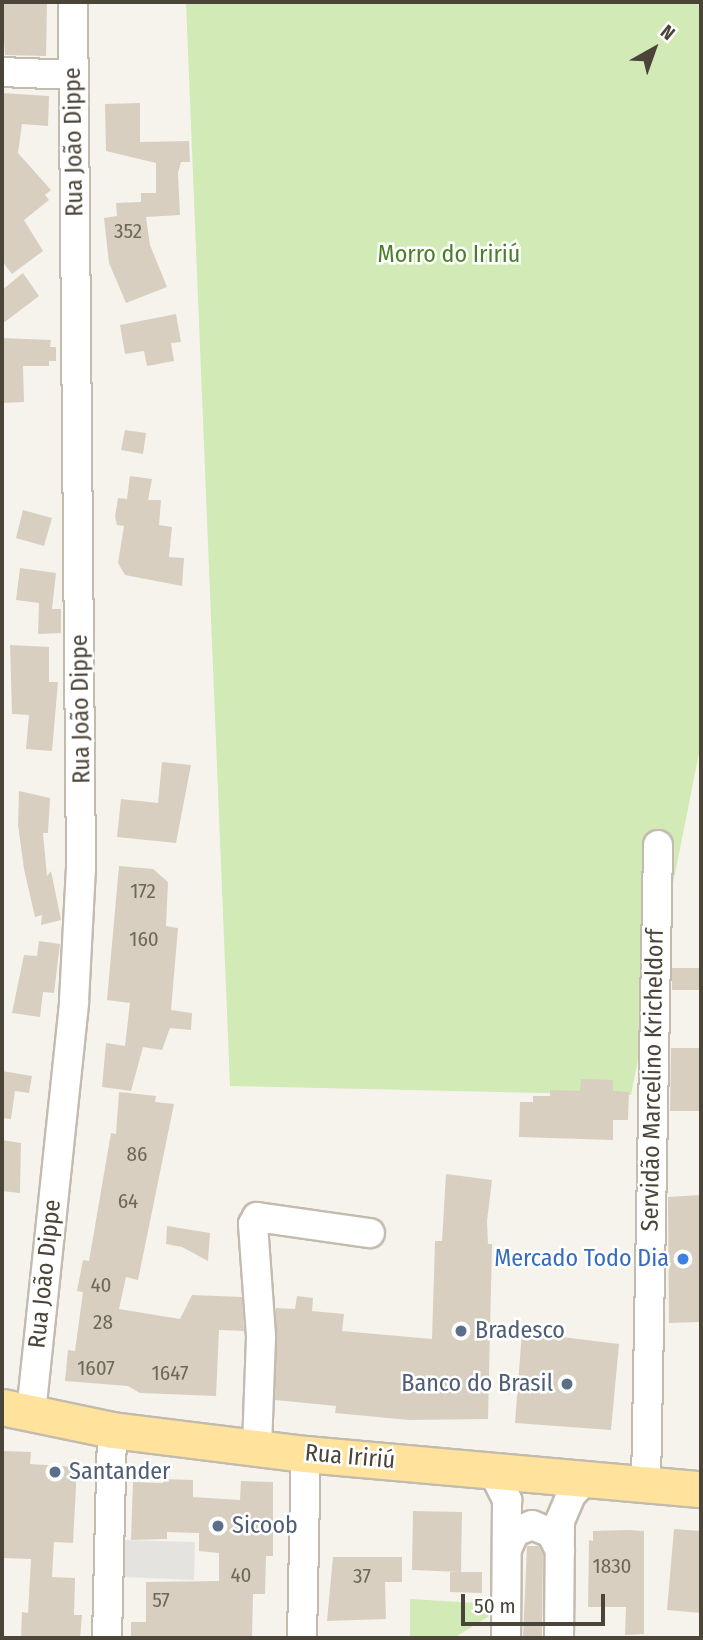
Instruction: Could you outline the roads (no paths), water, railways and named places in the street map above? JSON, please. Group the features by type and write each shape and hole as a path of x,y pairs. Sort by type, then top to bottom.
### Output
{"main road":[{"name":"Rua Iririú","path":"16,1410 112,1430 306,1454 701,1489"}],"street":[{"name":"Rua João Dippe","path":"16,1410 79,936 82,792 72,2"},
{"path":"2,72 73,75"},
{"name":"Servidão Marcelino Kricheldorf","path":"646,1484 658,845"},
{"path":"257,1447 261,1336 253,1224 257,1217 370,1233"},
{"path":"107,1638 112,1430"},
{"path":"302,1638 306,1454"},
{"path":"492,1470 507,1500 506,1638"},
{"path":"559,1638 563,1509 586,1479"},
{"path":"507,1549 514,1532 532,1525 551,1533 560,1551"}],"place":[{"name":"Mercado Todo Dia","path":"683,1259"},
{"name":"Bradesco","path":"461,1331"},
{"name":"Banco do Brasil","path":"567,1384"},
{"name":"Santander","path":"55,1472"},
{"name":"Sicoob","path":"218,1526"}],"park label":[{"name":"Morro do Iririú","path":"449,255"}]}
